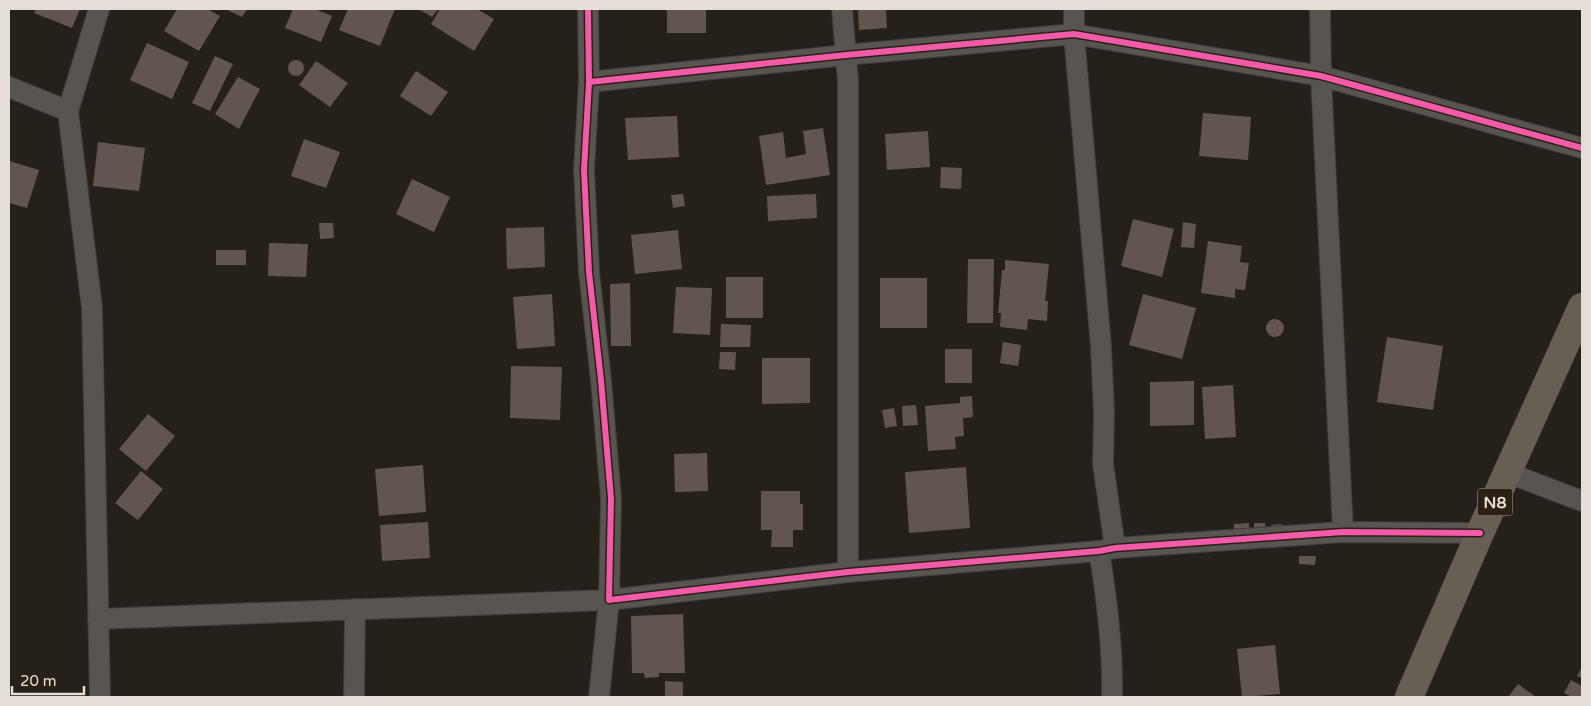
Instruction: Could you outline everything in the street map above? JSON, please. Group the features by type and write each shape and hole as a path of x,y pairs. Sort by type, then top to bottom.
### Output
{"main road":[{"name":"N8","path":"1409,697 1480,533 1582,307"}],"street":[{"path":"99,9 68,111 92,308 100,697"},
{"path":"588,9 589,82 584,170 589,272 611,498 609,600 599,697"},
{"path":"842,9 848,91 848,572"},
{"path":"1074,9 1074,34 1101,346 1108,608 1113,674 1112,697"},
{"path":"1320,9 1321,76 1343,532"},
{"path":"589,82 846,55 1074,34 1321,76 1582,148"},
{"path":"9,87 68,111"},
{"path":"1508,473 1582,501"},
{"path":"98,619 609,600 848,572 1107,550 1343,532 1480,533"},
{"path":"354,697 355,609"}],"building":[{"path":"36,9 80,9 72,28 34,13"},
{"path":"177,9 207,9 220,16 199,51 164,31"},
{"path":"230,9 247,9 242,17 229,11"},
{"path":"293,9 315,9 332,16 321,42 285,28"},
{"path":"348,9 395,9 380,46 339,30"},
{"path":"418,9 438,9 432,17"},
{"path":"440,9 477,9 494,19 474,51 431,24"},
{"path":"667,9 706,9 706,33 667,33"},
{"path":"858,9 886,9 887,28 859,30"},
{"path":"147,43 189,62 172,99 130,80"},
{"path":"215,56 233,64 210,111 192,103"},
{"path":"296,60 302,62 304,68 302,74 296,76 290,74 288,68 290,62"},
{"path":"316,61 348,83 330,107 299,85"},
{"path":"416,71 448,92 431,116 400,96"},
{"path":"238,77 260,89 239,129 215,114"},
{"path":"1203,113 1251,117 1248,160 1199,156"},
{"path":"677,116 679,157 628,160 625,118"},
{"path":"823,128 830,175 766,185 759,136 783,132 786,158 806,154 803,131"},
{"path":"928,131 930,167 887,170 885,134"},
{"path":"304,139 340,152 326,188 291,176"},
{"path":"98,142 145,148 139,191 93,186"},
{"path":"9,161 39,170 27,208 9,203"},
{"path":"941,167 962,168 961,189 940,188"},
{"path":"412,179 450,197 434,232 396,214"},
{"path":"683,194 685,206 673,208 671,195"},
{"path":"816,194 817,218 768,221 767,196"},
{"path":"1133,219 1174,229 1162,277 1121,266"},
{"path":"1183,222 1196,224 1194,248 1181,247"},
{"path":"319,223 333,223 334,238 320,239"},
{"path":"544,227 545,267 507,269 506,228"},
{"path":"678,230 682,269 635,274 631,235"},
{"path":"1208,241 1242,246 1240,262 1249,263 1245,290 1235,289 1235,298 1201,293"},
{"path":"269,243 308,244 306,277 268,276"},
{"path":"216,250 246,250 246,265 216,265"},
{"path":"968,259 994,259 993,323 967,323"},
{"path":"1005,260 1049,264 1045,301 1048,301 1047,321 1028,319 1027,330 1000,327 1001,313 998,313 1002,270 1005,270"},
{"path":"726,277 763,277 763,318 726,318"},
{"path":"880,278 927,278 927,328 880,328"},
{"path":"630,283 631,346 611,346 610,284"},
{"path":"676,287 712,288 710,335 673,333"},
{"path":"552,294 555,346 517,349 513,297"},
{"path":"1143,294 1196,308 1182,359 1129,345"},
{"path":"1271,319 1279,319 1284,324 1282,335 1271,337 1266,332 1266,324"},
{"path":"721,324 751,325 750,347 720,347"},
{"path":"1387,337 1443,346 1433,410 1377,402"},
{"path":"1003,342 1021,345 1018,366 1000,363"},
{"path":"945,349 972,349 972,383 945,383"},
{"path":"720,352 736,352 735,370 719,369"},
{"path":"762,358 810,358 810,403 762,404"},
{"path":"511,366 562,367 560,420 510,418"},
{"path":"1194,381 1194,425 1150,426 1150,382"},
{"path":"1233,385 1236,437 1205,439 1202,387"},
{"path":"972,396 973,417 963,418 964,436 955,437 956,449 928,451 925,406 960,403 960,397"},
{"path":"916,405 918,425 903,426 902,406"},
{"path":"894,408 897,426 885,428 882,410"},
{"path":"148,414 175,436 146,471 119,449"},
{"path":"707,453 708,491 675,492 674,454"},
{"path":"423,465 426,512 379,516 375,469"},
{"path":"966,467 970,528 909,533 905,472"},
{"path":"141,471 163,489 138,520 115,503"},
{"path":"761,491 800,491 800,504 803,504 803,530 793,530 793,547 771,547 772,530 761,530"},
{"path":"428,522 430,558 382,561 380,525"},
{"path":"1249,523 1249,533 1234,533 1234,524"},
{"path":"1254,523 1265,523 1265,533 1254,532"},
{"path":"1282,524 1283,533 1271,533 1271,525"},
{"path":"1299,556 1316,556 1315,565 1299,564"},
{"path":"683,614 685,673 659,673 659,677 645,678 644,673 632,673 631,616"},
{"path":"1275,645 1280,694 1242,697 1237,649"},
{"path":"1582,667 1582,678 1577,676"},
{"path":"1571,680 1582,686 1582,697 1572,697 1564,693"},
{"path":"665,681 683,682 683,697 665,697"},
{"path":"1518,684 1536,697 1508,697"}],"cycle path":[{"path":"588,9 589,82 584,170 589,272 611,498 609,600 848,572 1099,551 1115,548 1343,532 1480,533"},
{"path":"589,82 846,55 1074,34 1321,76 1582,148"}]}
